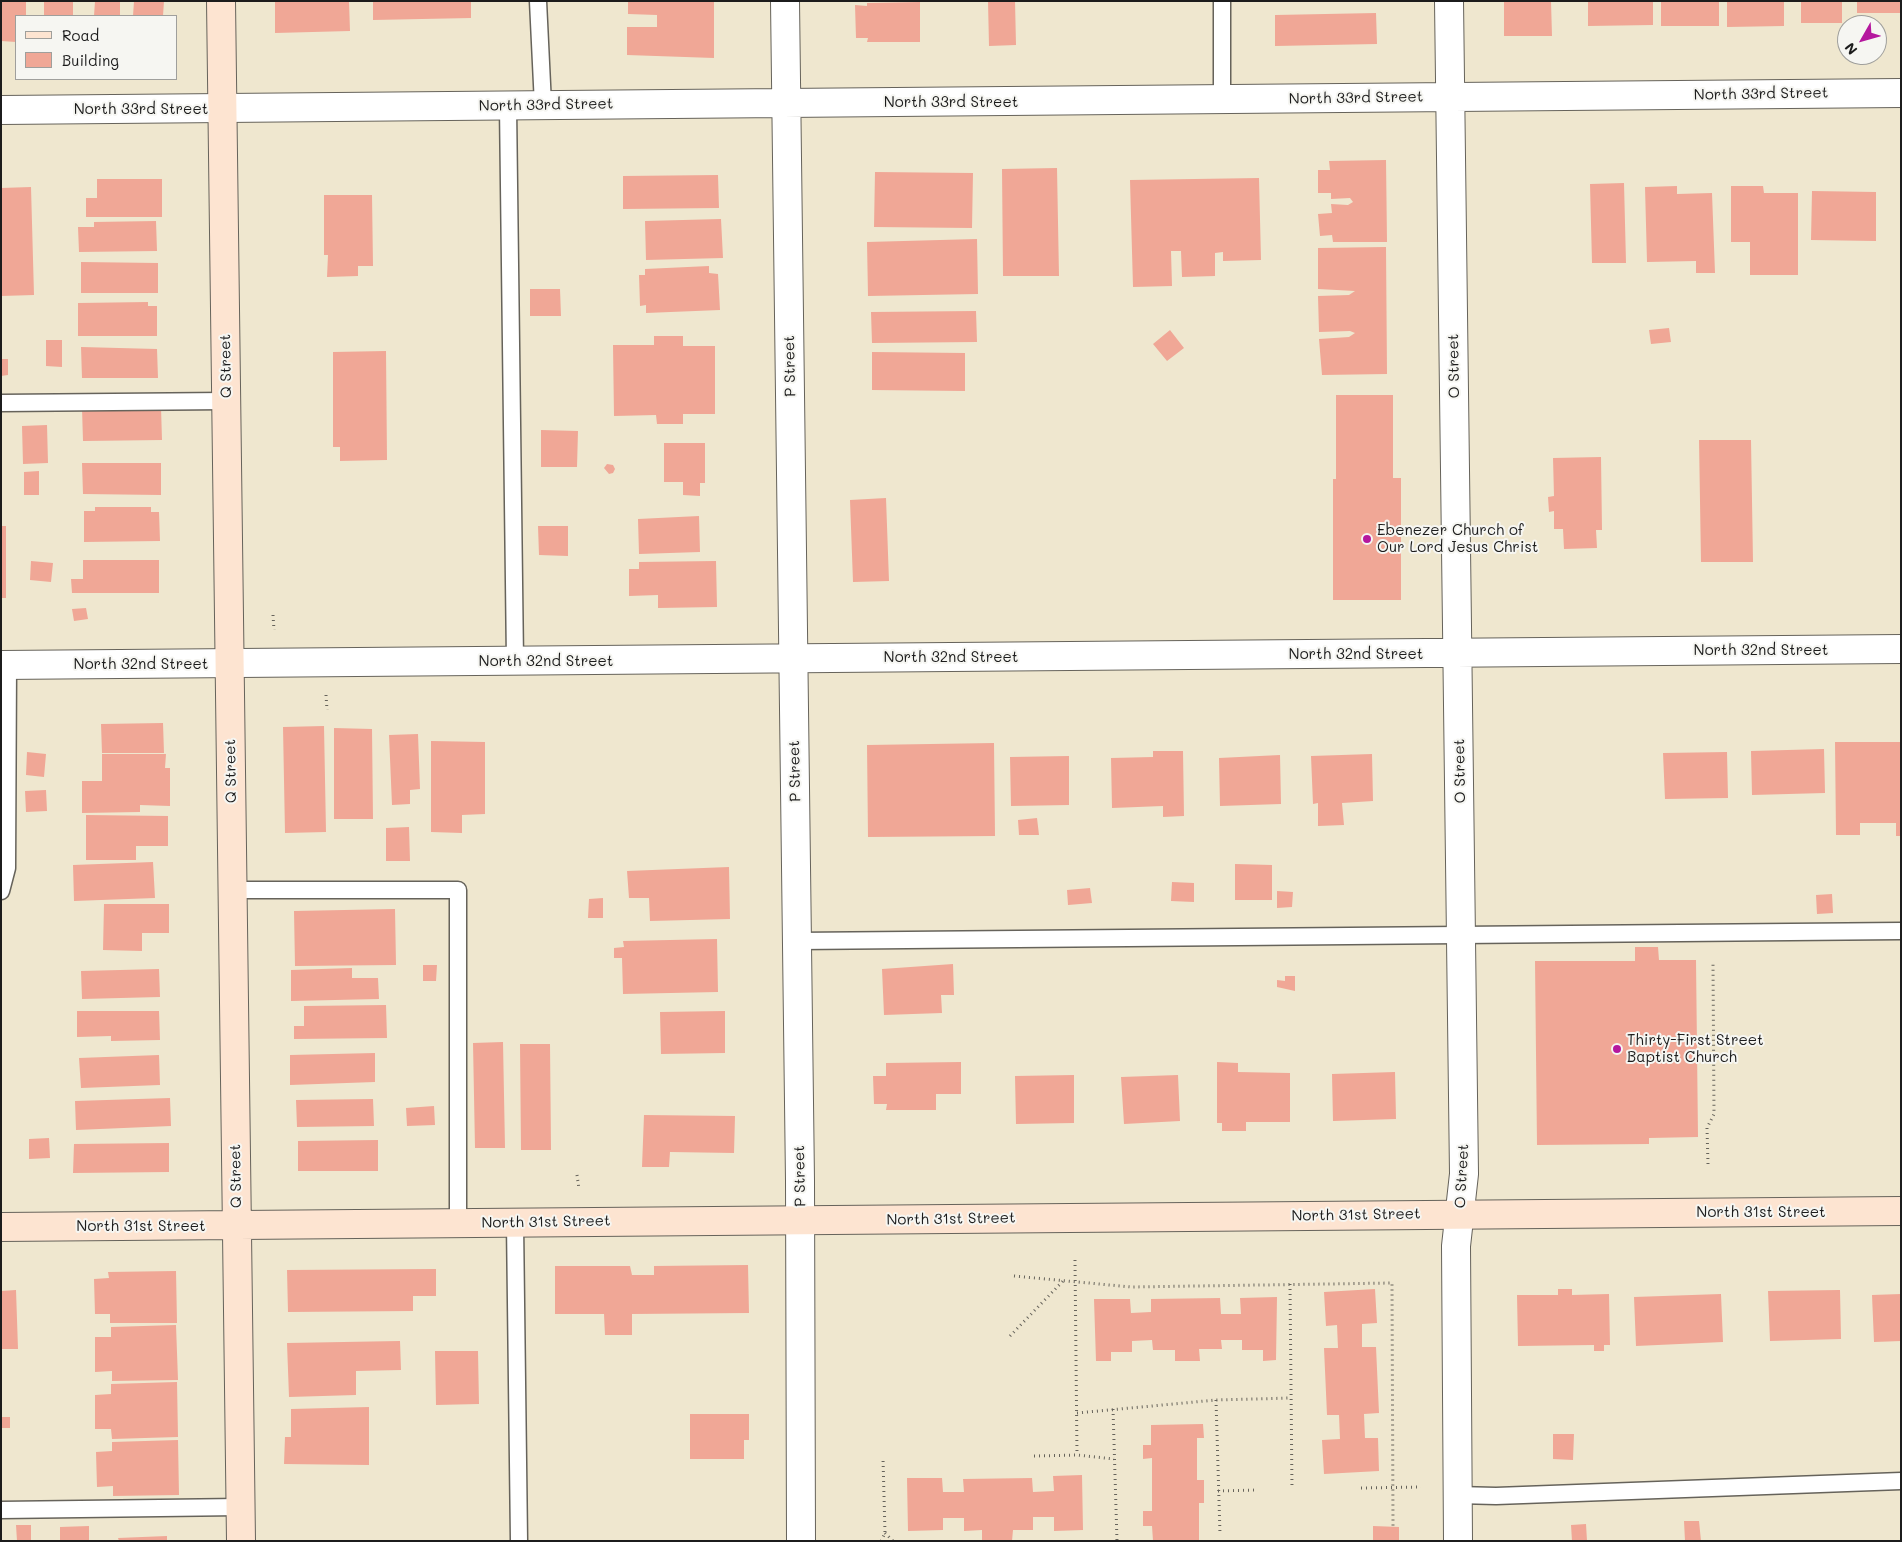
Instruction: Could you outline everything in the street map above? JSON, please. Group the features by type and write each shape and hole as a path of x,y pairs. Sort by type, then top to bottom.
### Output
{"street":[{"name":"Q Street","path":"221,1 241,1541"},
{"name":"P Street","path":"785,1 801,1221 801,1541"},
{"name":"O Street","path":"1449,1 1464,1174 1456,1246 1458,1541"},
{"name":"North 33rd Street","path":"1,110 1901,93"},
{"name":"North 32nd Street","path":"4,665 1901,649"},
{"name":"North 31st Street","path":"1,1227 1901,1211"}],"lane":[{"path":"538,1 543,105"},
{"path":"1222,1 1222,100"},
{"path":"508,106 515,661"},
{"path":"1,403 226,401"},
{"path":"1,891 6,868 4,665"},
{"path":"232,890 458,890 458,1223"},
{"path":"797,941 1901,931"},
{"path":"515,1223 519,1541"},
{"path":"1457,1495 1496,1496 1901,1481"},
{"path":"1,1510 240,1507"}],"path":[{"path":"1708,1164 1707,1128 1714,1114 1713,964"},
{"path":"1075,1260 1077,1455"},
{"path":"1014,1276 1131,1287 1392,1283 1393,1526"},
{"path":"1010,1336 1064,1281"},
{"path":"1290,1284 1292,1489"},
{"path":"1077,1413 1216,1400 1290,1398"},
{"path":"1216,1400 1220,1534"},
{"path":"1113,1409 1117,1541"},
{"path":"1034,1456 1077,1455 1114,1459"},
{"path":"880,1541 885,1533 883,1458"},
{"path":"1361,1488 1421,1488"},
{"path":"1218,1491 1258,1490"},
{"path":"885,1533 893,1541"}],"building":[{"path":"1,1 26,1 26,15 15,15 15,42 1,41"},
{"path":"44,1 73,1 73,15 44,15"},
{"path":"95,1 120,1 120,15 94,15"},
{"path":"134,1 164,1 163,15 133,15"},
{"path":"275,1 349,1 350,31 275,33"},
{"path":"373,1 471,1 471,18 373,20"},
{"path":"628,1 714,1 714,58 627,55 627,27 657,27 657,15 628,14"},
{"path":"988,1 1015,1 1016,45 989,46"},
{"path":"1504,1 1551,1 1552,36 1504,36"},
{"path":"1588,1 1653,1 1653,25 1588,26"},
{"path":"1661,1 1719,1 1719,26 1661,26"},
{"path":"1727,1 1784,1 1784,26 1727,27"},
{"path":"1801,1 1842,1 1842,15 1837,15 1837,23 1801,23"},
{"path":"1857,1 1901,1 1901,13 1857,13"},
{"path":"920,2 920,42 867,42 868,38 856,38 855,5 867,6 867,3"},
{"path":"1376,13 1377,44 1275,46 1275,15"},
{"path":"1386,160 1387,242 1333,242 1332,235 1320,236 1318,214 1332,213 1331,204 1348,205 1353,202 1350,198 1331,199 1331,193 1318,193 1318,170 1330,170 1329,161"},
{"path":"1057,168 1059,276 1003,276 1002,169"},
{"path":"875,172 973,173 972,228 874,227"},
{"path":"718,175 719,208 623,209 623,176"},
{"path":"1259,178 1261,260 1223,261 1223,252 1215,253 1215,276 1182,277 1181,251 1171,251 1172,286 1133,287 1130,180"},
{"path":"97,179 162,179 162,217 86,217 86,198 97,198"},
{"path":"1624,183 1626,263 1592,263 1590,184"},
{"path":"1677,186 1677,194 1712,193 1715,273 1696,273 1696,261 1647,262 1645,187"},
{"path":"1731,186 1763,186 1764,193 1798,193 1798,275 1750,275 1750,242 1731,242"},
{"path":"31,187 34,295 1,296 1,188"},
{"path":"1812,191 1876,192 1876,241 1811,240"},
{"path":"324,195 372,195 373,266 358,266 358,276 327,277 328,255 324,255"},
{"path":"721,219 723,258 646,260 645,221"},
{"path":"156,221 157,251 79,252 78,227 94,227 94,222"},
{"path":"977,239 978,294 868,296 867,242"},
{"path":"1386,247 1387,374 1322,375 1319,339 1349,337 1355,333 1350,331 1319,332 1318,296 1349,295 1355,291 1318,289 1318,248"},
{"path":"81,262 158,263 158,293 81,293"},
{"path":"709,266 709,273 718,274 720,310 646,313 646,305 640,306 639,275 645,275 645,269"},
{"path":"530,289 560,289 561,316 530,316"},
{"path":"148,302 148,306 157,306 157,336 78,336 78,303"},
{"path":"976,311 977,342 872,343 871,312"},
{"path":"1669,328 1671,342 1651,344 1649,330"},
{"path":"1170,330 1184,348 1167,361 1153,344"},
{"path":"654,336 683,336 683,346 715,346 715,414 683,414 683,424 657,424 656,415 614,416 613,345 654,345"},
{"path":"46,340 62,340 62,367 46,366"},
{"path":"81,347 157,349 158,378 82,378"},
{"path":"386,351 387,460 340,461 340,447 333,447 333,352"},
{"path":"872,352 965,353 965,391 872,390"},
{"path":"1,359 8,359 8,375 1,376"},
{"name":"Ebenezer Church of Our Lord Jesus Christ","path":"1336,395 1393,395 1393,478 1401,478 1401,600 1333,600 1333,479 1336,479"},
{"path":"161,407 162,440 83,441 82,408"},
{"path":"47,425 48,463 23,464 22,426"},
{"path":"541,430 578,431 577,467 541,467"},
{"path":"1699,440 1751,440 1753,562 1701,562"},
{"path":"664,443 705,443 705,483 700,483 700,496 683,495 683,482 664,482"},
{"path":"1601,457 1602,530 1596,530 1597,548 1564,549 1563,529 1554,529 1554,511 1549,512 1548,497 1554,496 1553,458"},
{"path":"82,463 161,463 161,495 83,494"},
{"path":"607,464 613,465 615,469 613,473 609,474 604,468"},
{"path":"39,471 39,495 24,495 24,472"},
{"path":"886,498 889,581 853,582 850,500"},
{"path":"95,507 151,507 151,512 159,512 160,541 84,542 84,511 95,511"},
{"path":"699,516 700,552 639,554 638,519"},
{"path":"1,526 6,526 6,598 1,598"},
{"path":"538,526 568,526 568,556 539,555"},
{"path":"83,560 159,560 159,593 72,593 71,579 83,579"},
{"path":"31,561 53,563 51,582 30,580"},
{"path":"716,561 717,607 658,608 658,595 629,596 629,569 639,569 639,562"},
{"path":"86,608 88,619 74,621 72,609"},
{"path":"163,723 164,753 102,753 101,724"},
{"path":"324,726 326,832 285,833 283,727"},
{"path":"334,728 372,729 373,819 334,819"},
{"path":"418,734 420,789 410,790 410,804 392,805 389,735"},
{"path":"431,741 485,742 485,814 462,815 462,833 431,832"},
{"path":"1835,742 1901,742 1901,836 1896,836 1896,823 1860,823 1860,835 1836,835"},
{"path":"994,743 995,836 868,837 867,745"},
{"path":"1824,749 1825,793 1752,795 1751,751"},
{"path":"1153,751 1183,751 1184,816 1163,817 1163,806 1112,808 1111,758 1153,757"},
{"path":"27,752 46,754 44,777 26,775"},
{"path":"1727,752 1728,798 1665,799 1663,753"},
{"path":"102,754 166,754 165,768 170,768 170,806 140,805 140,812 82,813 82,781 102,781"},
{"path":"1372,754 1373,801 1342,803 1344,825 1318,826 1318,803 1313,804 1311,756"},
{"path":"1280,755 1281,804 1220,806 1219,758"},
{"path":"1069,756 1069,805 1011,806 1010,757"},
{"path":"46,790 47,811 26,812 25,791"},
{"path":"86,815 168,816 168,846 136,846 136,860 86,860"},
{"path":"1037,818 1039,835 1019,835 1018,820"},
{"path":"409,827 410,861 386,861 386,828"},
{"path":"153,862 155,898 74,901 73,865"},
{"path":"1235,864 1272,865 1272,900 1235,900"},
{"path":"729,867 730,919 650,921 649,898 629,898 627,871"},
{"path":"1172,882 1194,883 1194,902 1171,901"},
{"path":"1090,888 1092,903 1068,905 1067,890"},
{"path":"1277,891 1293,892 1292,907 1277,908"},
{"path":"1832,894 1833,913 1817,914 1816,895"},
{"path":"603,898 603,918 588,918 589,899"},
{"path":"104,904 169,904 169,933 142,933 142,951 103,950"},
{"path":"395,909 396,965 295,966 294,911"},
{"path":"717,939 718,992 623,994 622,958 614,958 614,948 624,947 623,941"},
{"name":"Thirty-First Street Baptist Church","path":"1635,947 1658,947 1659,960 1696,960 1698,1137 1649,1138 1649,1144 1537,1145 1535,961 1635,961"},
{"path":"953,964 954,995 941,995 942,1013 884,1015 882,969"},
{"path":"423,965 437,965 436,981 423,981"},
{"path":"352,968 352,978 378,978 379,999 291,1001 291,970"},
{"path":"159,969 160,997 82,999 81,971"},
{"path":"1285,976 1295,976 1295,991 1277,987 1277,980 1285,981"},
{"path":"386,1005 387,1038 294,1039 294,1026 304,1026 304,1006"},
{"path":"77,1011 159,1011 160,1040 111,1041 111,1036 77,1037"},
{"path":"725,1011 725,1053 661,1054 660,1012"},
{"path":"503,1042 505,1148 475,1148 473,1043"},
{"path":"520,1044 550,1044 551,1150 521,1150"},
{"path":"375,1053 375,1082 290,1085 290,1055"},
{"path":"159,1055 160,1085 81,1088 79,1058"},
{"path":"961,1062 961,1094 936,1094 936,1110 886,1110 887,1104 874,1104 873,1076 886,1076 886,1063"},
{"path":"1217,1062 1238,1063 1238,1072 1290,1073 1290,1122 1246,1122 1246,1131 1222,1131 1222,1123 1217,1123"},
{"path":"1395,1072 1396,1119 1333,1121 1332,1074"},
{"path":"1074,1075 1074,1123 1016,1124 1015,1076"},
{"path":"1178,1075 1180,1121 1124,1124 1121,1077"},
{"path":"170,1098 171,1126 76,1130 75,1101"},
{"path":"373,1099 374,1126 297,1127 296,1100"},
{"path":"434,1106 435,1125 407,1126 406,1108"},
{"path":"644,1115 735,1116 734,1153 670,1152 669,1167 642,1167"},
{"path":"49,1138 50,1158 29,1159 29,1139"},
{"path":"378,1140 378,1171 298,1171 298,1141"},
{"path":"169,1143 169,1172 73,1173 74,1144"},
{"path":"748,1265 749,1313 632,1314 632,1335 605,1335 604,1314 555,1314 555,1266 630,1266 632,1275 654,1275 654,1266"},
{"path":"436,1269 436,1296 413,1296 413,1311 288,1312 287,1270"},
{"path":"176,1271 177,1323 110,1323 110,1314 95,1314 94,1279 109,1278 108,1272"},
{"path":"1375,1289 1377,1323 1362,1324 1362,1347 1376,1347 1379,1413 1364,1414 1365,1438 1378,1438 1379,1471 1324,1474 1322,1440 1340,1439 1339,1415 1327,1415 1324,1348 1338,1348 1337,1325 1326,1326 1324,1292"},
{"path":"1558,1289 1572,1289 1572,1295 1609,1294 1610,1345 1604,1345 1604,1351 1594,1351 1594,1345 1518,1346 1517,1295 1558,1295"},
{"path":"16,1290 18,1349 1,1349 1,1291"},
{"path":"1840,1290 1841,1339 1770,1341 1768,1291"},
{"path":"1721,1294 1723,1342 1636,1346 1634,1297"},
{"path":"1901,1294 1901,1341 1874,1342 1872,1295"},
{"path":"1277,1297 1276,1360 1263,1361 1263,1350 1242,1350 1242,1340 1221,1340 1222,1349 1199,1349 1200,1361 1175,1361 1175,1350 1153,1350 1152,1340 1132,1341 1132,1352 1111,1352 1111,1361 1096,1361 1094,1299 1130,1299 1131,1313 1151,1312 1151,1299 1220,1298 1221,1314 1241,1314 1240,1298"},
{"path":"176,1325 178,1380 112,1381 112,1371 95,1372 95,1337 111,1337 111,1327"},
{"path":"400,1341 401,1370 356,1371 356,1395 289,1397 287,1343"},
{"path":"435,1351 478,1351 479,1404 436,1405"},
{"path":"177,1382 178,1437 112,1439 111,1429 95,1429 95,1395 111,1394 111,1384"},
{"path":"369,1407 369,1465 284,1464 285,1437 291,1437 291,1409"},
{"path":"690,1414 749,1414 749,1440 744,1440 744,1459 690,1459"},
{"path":"1,1417 10,1417 10,1428 1,1428"},
{"path":"1203,1424 1204,1438 1197,1438 1197,1480 1204,1480 1204,1503 1199,1503 1199,1541 1153,1541 1152,1526 1143,1526 1143,1511 1152,1511 1152,1458 1143,1459 1143,1445 1151,1445 1151,1425"},
{"path":"1553,1434 1574,1434 1573,1460 1553,1459"},
{"path":"178,1440 179,1495 113,1496 113,1486 97,1487 96,1452 112,1451 112,1442"},
{"path":"1082,1475 1083,1530 1054,1531 1054,1517 1033,1517 1033,1530 1013,1530 1012,1541 982,1541 982,1530 964,1531 964,1518 943,1518 943,1530 908,1531 907,1478 942,1478 943,1492 964,1492 963,1479 1032,1478 1033,1492 1054,1491 1053,1476"},
{"path":"1684,1521 1699,1521 1701,1541 1685,1541"},
{"path":"1586,1524 1587,1541 1572,1541 1571,1525"},
{"path":"16,1525 31,1525 31,1541 17,1541"},
{"path":"89,1526 89,1540 60,1541 60,1527"},
{"path":"1373,1526 1399,1527 1399,1541 1373,1541"},
{"path":"167,1536 167,1541 119,1541 118,1538"}],"place":[{"name":"Ebenezer Church of Our Lord Jesus Christ","path":"1367,539"},
{"name":"Thirty-First Street Baptist Church","path":"1617,1049"}]}
